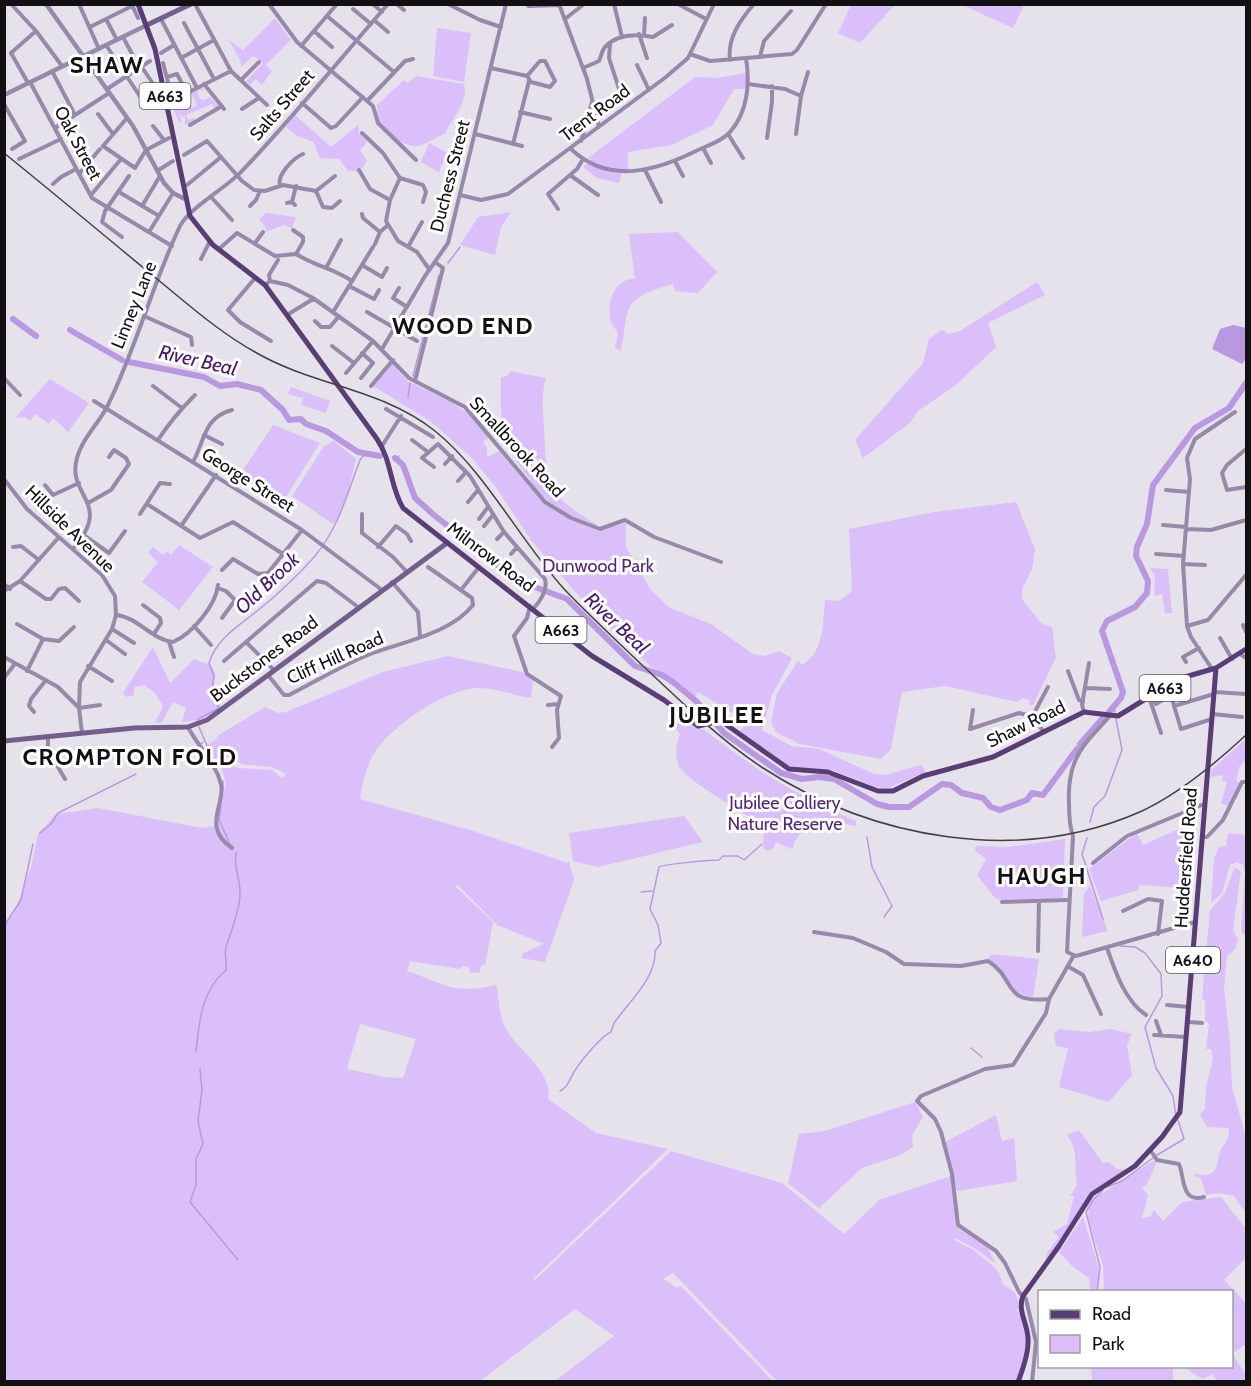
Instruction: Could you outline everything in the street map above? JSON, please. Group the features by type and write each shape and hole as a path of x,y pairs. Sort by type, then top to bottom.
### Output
{"main road":[{"path":"147,26 193,4"},
{"name":"A663","path":"134,5 147,26 155,49 187,186 185,199 190,216"},
{"name":"Milnrow Road","path":"190,216 210,242 267,283 287,315 382,446 403,508 592,656 664,700 698,726 703,727 716,721 725,723 789,769 828,772 878,791"},
{"name":"Buckstones Road","path":"4,741 142,727 188,727 217,714 447,543"},
{"path":"1214,668 1232,660 1246,649"},
{"name":"A663","path":"1110,716 1125,713 1178,679 1214,668"},
{"name":"Huddersfield Road","path":"1023,1296 1059,1246 1092,1194 1102,1185 1130,1171 1151,1152 1178,1115 1189,1022 1204,804 1215,693 1214,668"},
{"name":"Shaw Road","path":"878,791 893,791 923,776 993,757 1084,712 1110,716"},
{"path":"1018,1382 1028,1344 1028,1331 1020,1305 1023,1296"}],"street":[{"path":"11,4 36,31 62,66"},
{"path":"46,4 127,118 172,193 185,199"},
{"path":"79,4 99,49"},
{"path":"193,4 231,71 267,105"},
{"path":"301,46 337,4"},
{"path":"373,4 382,12"},
{"name":"Salts Street","path":"190,216 237,176 388,4"},
{"path":"397,4 405,10"},
{"path":"448,4 480,21 501,27"},
{"name":"Duchess Street","path":"382,349 429,269 448,243 506,4"},
{"path":"565,19 584,4"},
{"path":"614,4 622,37"},
{"path":"678,4 706,19"},
{"name":"Trent Road","path":"460,195 481,200 508,194 571,149 681,66 690,54 714,4"},
{"path":"730,60 732,39 743,18 754,4"},
{"path":"690,54 710,62 795,53 826,4"},
{"path":"90,27 134,5 138,18"},
{"path":"270,5 301,46 373,106 378,123 416,160"},
{"path":"528,6 560,5 583,68 599,127"},
{"path":"173,6 176,12"},
{"path":"353,9 388,32"},
{"path":"760,57 764,41 791,11"},
{"path":"327,16 394,72"},
{"path":"645,18 642,34 647,58"},
{"path":"106,19 117,40"},
{"path":"161,19 197,88"},
{"path":"184,23 214,79"},
{"path":"583,68 599,61 603,48 622,37 642,34 656,36 672,25"},
{"path":"5,94 147,26"},
{"name":"Oak Street","path":"36,31 11,53 91,195 108,208 172,246"},
{"path":"314,31 332,47"},
{"path":"123,37 140,67 158,91 141,99"},
{"path":"181,58 214,40"},
{"path":"610,44 609,58 620,92"},
{"path":"106,45 147,107"},
{"path":"160,53 174,45"},
{"path":"571,149 583,159 614,171 645,170 675,161 703,148 728,134 743,109 748,84 746,58"},
{"path":"302,103 331,128 336,126 405,61 413,59"},
{"path":"491,68 528,78 548,87 555,81 550,67 543,60 528,78 513,144"},
{"path":"55,128 150,61"},
{"path":"241,80 259,62"},
{"path":"163,63 168,79 176,73 187,93"},
{"path":"637,65 649,90"},
{"path":"52,71 75,115"},
{"path":"171,101 231,71"},
{"path":"796,134 801,96 808,72"},
{"path":"190,125 196,124 223,107 204,84"},
{"path":"748,84 772,86 801,96"},
{"path":"767,138 772,86"},
{"path":"246,108 259,98"},
{"path":"581,141 592,102"},
{"path":"4,104 25,141 12,148"},
{"path":"520,112 550,119"},
{"path":"98,114 112,134"},
{"path":"79,174 127,118"},
{"path":"102,147 135,168 146,150 166,139 153,126"},
{"path":"362,133 383,153 400,178 423,185 426,192 423,202"},
{"path":"475,134 522,146"},
{"path":"728,134 743,158"},
{"path":"19,159 61,140"},
{"path":"184,155 207,141 248,186 260,191 280,185 316,191"},
{"path":"703,148 711,163"},
{"path":"280,185 280,175 294,159 303,154"},
{"path":"149,232 172,193 187,186 221,157"},
{"path":"91,195 121,158"},
{"path":"558,209 548,194 570,176 583,159"},
{"path":"142,206 158,173 173,161"},
{"path":"675,161 683,176"},
{"path":"53,184 76,169"},
{"path":"358,170 370,189 390,200"},
{"path":"645,170 661,202"},
{"path":"122,237 103,224 108,208 129,176"},
{"path":"316,191 334,176"},
{"path":"570,176 598,195"},
{"path":"186,177 187,186"},
{"path":"400,178 386,214 388,225 398,241 417,252 429,269"},
{"path":"292,203 296,186"},
{"path":"250,206 260,191"},
{"path":"316,191 323,207 332,208 340,201"},
{"path":"118,192 159,216"},
{"path":"212,197 232,220"},
{"path":"362,214 363,218 380,232"},
{"name":"Linney Lane","path":"79,483 76,461 79,450 106,407 182,223 190,216"},
{"path":"408,247 422,222"},
{"path":"333,312 380,232 388,225"},
{"path":"293,230 303,237 303,242 296,254"},
{"path":"255,243 263,232"},
{"path":"219,249 237,233 275,256 296,254 319,268 326,268 352,281"},
{"path":"201,259 210,242"},
{"path":"326,268 340,242 334,242"},
{"path":"267,283 278,260"},
{"path":"416,381 443,267 435,262"},
{"path":"362,265 382,277 387,268"},
{"path":"256,277 228,310 240,322 272,340"},
{"name":"Smallbrook Road","path":"267,283 300,291 314,298 373,341 409,378 465,407 530,486 555,509 600,529 625,520 654,537 721,562"},
{"path":"349,286 374,299 379,291"},
{"path":"399,288 393,298 407,307"},
{"path":"300,291 303,296 302,304"},
{"path":"287,315 314,298"},
{"path":"367,312 417,341"},
{"path":"144,316 191,336 192,345"},
{"path":"315,321 321,327 330,327 339,316"},
{"path":"346,373 373,341"},
{"path":"332,346 354,363"},
{"path":"361,378 374,363 362,353"},
{"path":"371,386 393,360"},
{"path":"4,378 20,395"},
{"path":"153,386 182,408"},
{"path":"158,440 195,395"},
{"name":"George Street","path":"94,401 302,530 382,590"},
{"path":"386,409 433,437"},
{"path":"194,462 212,419 232,410"},
{"path":"1214,668 1199,648 1187,626 1183,564 1189,492 1187,458 1195,440 1235,412"},
{"path":"382,446 401,416"},
{"path":"204,435 222,444"},
{"path":"412,440 428,452"},
{"path":"434,467 422,458 438,444 466,472 504,532 545,579 543,594 514,636 527,674 559,693 561,698 558,704 559,738 552,747"},
{"path":"1246,449 1227,465 1222,473 1227,490 1233,491 1246,487"},
{"path":"88,503 106,494 129,464 126,458 114,450 109,457"},
{"path":"445,464 452,456"},
{"path":"458,482 466,472"},
{"path":"181,526 216,475"},
{"name":"Hillside Avenue","path":"4,479 27,509 108,583 115,596 116,615 112,629 80,682 79,708 82,733"},
{"path":"45,485 53,495 79,483 88,503 91,518 85,536 73,549"},
{"path":"141,514 160,483 170,484"},
{"path":"468,502 478,490"},
{"path":"1166,490 1189,492"},
{"path":"147,504 200,538 232,522 284,554"},
{"path":"479,519 488,507"},
{"path":"362,514 362,533 393,557 406,572"},
{"path":"484,526 493,515"},
{"path":"1163,525 1211,530 1246,520"},
{"path":"378,547 396,526 407,534 411,541"},
{"path":"222,570 233,560 258,574 266,574 302,530"},
{"path":"497,539 504,532"},
{"path":"85,536 109,553 122,533"},
{"path":"4,591 20,581 59,537"},
{"path":"13,547 21,546 39,560"},
{"path":"511,554 517,547"},
{"path":"1156,554 1184,556"},
{"path":"1183,564 1205,565"},
{"path":"392,582 418,612 420,636 465,615 473,601 428,567"},
{"path":"461,590 479,567"},
{"path":"1187,626 1208,620 1246,575"},
{"path":"20,581 46,599 51,599 59,589 65,588 79,601"},
{"path":"224,661 317,582 326,583 358,607"},
{"path":"4,584 10,589"},
{"path":"116,615 126,616 169,642 178,640 194,626 214,599 218,587 235,600 222,618"},
{"path":"143,605 160,618 161,623 154,634"},
{"path":"17,624 43,639 59,641 74,627"},
{"path":"1243,625 1246,632"},
{"path":"194,626 211,645"},
{"path":"112,629 134,643"},
{"name":"Cliff Hill Road","path":"268,675 284,695 289,694 372,654 420,636"},
{"path":"1220,638 1232,660"},
{"path":"27,671 43,639"},
{"path":"106,640 125,654"},
{"path":"169,642 174,657"},
{"path":"246,642 274,670"},
{"path":"1185,662 1183,657 1199,648"},
{"path":"1240,654 1246,658"},
{"path":"4,657 14,665 46,680 69,696 79,708 100,705"},
{"path":"1084,712 1083,702 1089,663"},
{"path":"4,678 14,665"},
{"path":"88,666 112,681"},
{"path":"1068,671 1079,700 1083,702"},
{"path":"34,712 29,706 31,699 46,680"},
{"path":"1032,717 1048,687"},
{"path":"1086,688 1110,689"},
{"path":"1166,688 1181,729 1212,717 1242,717"},
{"path":"1174,706 1215,693 1245,694 1246,689"},
{"path":"69,696 79,696"},
{"path":"1151,697 1161,733"},
{"path":"548,705 558,704"},
{"path":"973,710 970,729 1019,713 1032,717 1044,732"},
{"path":"1110,716 1082,747 1072,765 1068,787 1072,836 1065,945 1067,952 1075,955 1107,948 1196,921"},
{"path":"188,727 201,745 221,784 215,812 224,841 232,848"},
{"path":"48,737 48,750 65,779"},
{"path":"1202,837 1207,837 1223,820 1242,782 1246,782"},
{"path":"1093,863 1127,836 1204,804"},
{"path":"1123,911 1148,899 1162,901 1158,934"},
{"path":"1002,902 1067,900"},
{"path":"1038,951 1039,901"},
{"path":"814,932 853,938 886,952 904,964 962,966 988,961 996,967 1017,996 1028,1000 1049,999"},
{"path":"1107,948 1121,983 1135,1006 1146,1015"},
{"path":"1032,1382 1036,1342 1023,1296 996,1251 958,1225 952,1174 941,1132 934,1119 917,1101 921,1096 985,1069 1013,1065 1047,1013 1049,999 1070,967 1075,955"},
{"path":"1070,967 1083,975 1101,1014"},
{"path":"1167,1005 1190,1007"},
{"path":"1156,1022 1161,1035"},
{"path":"1189,1022 1202,1023"},
{"path":"1154,1035 1187,1037"},
{"path":"1151,1152 1157,1160 1179,1164 1185,1191 1196,1198 1204,1197"}],"green space":[{"path":"851,4 895,5 860,43 838,33"},
{"path":"962,5 1024,5 1013,28"},
{"path":"275,18 291,40 266,65 272,71 262,85 256,79 250,85 246,81 263,63 253,56 241,67 241,62 229,40 243,50"},
{"path":"437,28 471,33 464,82 433,76"},
{"path":"746,73 746,89 734,89 713,125 672,145 628,152 628,170 623,170 619,183 597,178 583,167 591,159 588,158 695,77 717,78"},
{"path":"416,76 464,84 465,91 462,104 445,134 419,146 409,145 392,136 381,125 377,113 377,105 404,80 407,83"},
{"path":"202,88 204,90 197,91 199,98 203,100 210,97 218,106 215,109 212,104 186,115 188,120 194,118 195,120 185,125 185,116 182,117 177,110 182,121 180,123 174,111 174,103 177,109 189,103 192,108 197,105 191,93"},
{"path":"295,115 331,147 358,125 359,133 367,142 360,150 367,161 360,171 348,171 339,159 320,158 313,142 296,135 286,127"},
{"path":"429,143 447,153 439,172 421,162"},
{"path":"511,212 501,227 495,255 460,245 478,217"},
{"path":"266,213 296,217 292,228 283,225 266,232 265,226 259,219"},
{"path":"678,232 717,272 698,293 675,291 673,284 644,294 630,306 621,351 615,348 618,334 612,325 610,314 613,293 622,283 635,279 629,234"},
{"path":"1037,282 1045,295 988,323 996,347 956,385 918,411 910,423 863,458 855,440 923,363 929,339 942,330 949,334 960,331"},
{"name":"Dunwood Park","path":"392,363 407,381 449,401 471,415 490,437 483,442 487,448 487,457 499,451 534,491 554,508 599,531 626,523 626,547 651,590 670,608 711,624 753,654 765,656 779,651 792,658 772,695 762,730 792,746 819,749 874,774 885,775 921,765 926,772 888,788 876,787 832,770 791,769 740,731 748,722 698,692 694,698 672,678 650,666 589,608 531,540 495,486 470,456 430,421 373,386"},
{"path":"510,371 546,378 543,390 543,410 548,475 558,496 581,515 598,525 595,527 567,514 544,497 529,482 530,479 507,443 502,419 501,377 508,376"},
{"path":"50,379 89,403 68,432 53,418 49,424 35,414 30,421 25,417 15,418"},
{"path":"291,387 330,401 326,413 301,405 304,395 302,398 288,394"},
{"path":"273,425 320,443 281,505 237,479"},
{"path":"334,441 356,459 345,502 333,524 292,496 324,446"},
{"path":"1016,502 1035,549 1032,569 1022,589 1022,599 1041,623 1052,627 1056,657 1033,705 1029,705 1030,700 1022,698 1017,702 945,686 902,692 891,749 881,759 800,744 776,732 771,722 777,693 798,661 802,665 815,653 823,627 825,600 839,601 852,591 849,529 934,512"},
{"path":"179,545 213,567 179,610 142,582 158,562 148,553 153,547 163,555 167,551 171,555"},
{"path":"1150,568 1168,569 1172,613 1165,613 1162,594 1154,596 1155,576"},
{"path":"153,647 170,683 194,659 211,665 215,673 213,693 222,707 198,720 182,722 186,708 173,702 162,722 155,723 163,706 154,692 144,685 134,687 134,695 126,697 123,693"},
{"path":"448,656 522,672 533,681 531,698 477,688 448,696 417,713 378,747 367,768 360,799 470,830 568,863 569,861 574,880 545,962 521,958 523,953 544,944 497,925 457,884 456,887 493,922 485,965 482,965 479,973 470,973 469,967 462,966 460,969 410,961 407,971 450,987 469,989 496,985 501,1017 505,1027 510,1036 540,1070 548,1089 548,1099 596,1133 668,1149 533,1279 535,1280 671,1151 782,1183 844,1234 879,1200 951,1176 957,1228 988,1247 995,1263 976,1249 955,1238 954,1240 972,1249 993,1266 999,1273 1003,1284 1015,1293 1018,1300 1018,1311 1026,1332 1026,1352 1016,1381 777,1381 673,1273 663,1279 677,1288 680,1285 773,1381 555,1381 614,1336 575,1309 480,1381 5,1381 5,924 14,913 31,867 38,834 56,814 98,808 202,828 215,826 226,784 220,762 239,768 272,770 282,778 286,774 272,767 241,764 229,757 211,759 204,747 218,738 217,736 265,707 278,713 286,712 383,672","holes":["360,1024 416,1039 403,1078 385,1077 347,1069"]},
{"name":"Jubilee Colliery Nature Reserve","path":"676,713 778,782 856,821 856,826 827,822 818,824 802,831 792,849 776,842 774,848 768,851 763,848 764,826 704,788 679,766 676,750 680,734 673,725"},
{"path":"1246,739 1246,760 1239,767 1236,781 1239,783 1229,805 1221,804 1227,782 1222,781 1223,775 1210,777 1212,769"},
{"path":"684,816 703,842 598,867 573,861 569,833"},
{"path":"1183,827 1184,888 1140,885 1138,890 1101,901 1089,869 1137,833 1143,845"},
{"path":"1228,833 1246,835 1246,935 1243,935 1241,930 1245,872 1243,865 1237,862 1230,865 1222,893 1211,903 1214,858 1219,847 1226,846"},
{"path":"1065,839 1063,898 1002,900 995,898 977,875 986,859 975,851 976,846 1009,847"},
{"path":"1235,867 1241,872 1233,930 1238,940 1235,949 1227,956 1224,988 1232,1087 1246,1138 1246,1214 1234,1196 1220,1193 1206,1195 1201,1179 1193,1175 1208,1175 1214,1172 1220,1151 1229,1133 1229,1128 1207,1127 1200,1114 1205,1109 1206,1086 1213,1059 1211,1049 1206,1049 1209,1023 1205,1021 1205,1000 1202,999 1210,910 1225,893"},
{"path":"1090,886 1108,931 1082,937 1084,894"},
{"path":"991,954 1039,959 1033,998 1016,992 988,958"},
{"path":"1059,1029 1089,1032 1111,1029 1132,1034 1127,1045 1132,1075 1109,1102 1059,1087 1068,1048 1056,1046 1054,1033"},
{"path":"915,1102 923,1117 912,1135 913,1147 900,1155 862,1168 819,1208 788,1183 799,1134 825,1131"},
{"path":"996,1115 1002,1141 1014,1138 1017,1181 957,1191 945,1142"},
{"path":"1079,1130 1103,1163 1109,1162 1117,1169 1127,1170 1090,1192 1076,1218 1045,1262 1047,1253 1059,1237 1053,1232 1067,1224 1074,1196 1070,1196 1077,1185 1075,1153 1067,1135"},
{"path":"1155,1160 1157,1162 1147,1184 1142,1188 1148,1195 1142,1218 1150,1217 1154,1210 1163,1221 1182,1202 1221,1197 1246,1229 1246,1258 1224,1280 1246,1303 1246,1347 1244,1345 1235,1352 1233,1349 1233,1290 1104,1290 1103,1266 1088,1219 1089,1208 1096,1197"},
{"path":"1083,1217 1099,1269 1098,1290 1090,1290 1089,1278 1072,1266 1059,1252"},
{"path":"1233,1355 1246,1375 1244,1381 1217,1381 1212,1374 1203,1379 1187,1368 1233,1368"},
{"path":"1091,1368 1173,1368 1173,1381 1092,1381"}],"shaded area":[{"path":"1233,325 1246,328 1246,359 1242,364 1212,349 1220,329"}],"waterway":[{"path":"448,263 460,247"},
{"path":"413,376 439,275"},
{"name":"River Beal","path":"13,319 36,336"},
{"name":"River Beal","path":"70,330 122,360"},
{"name":"River Beal","path":"129,362 204,377 220,386 237,384 261,390 283,410 289,420 301,419 306,424 326,431 358,452 380,456"},
{"path":"408,398 410,383"},
{"name":"River Beal","path":"1109,712 1121,698 1123,692 1102,631 1107,621 1135,607 1147,593 1148,581 1136,556 1137,547 1147,524 1153,485 1195,428 1229,408 1246,383"},
{"name":"Old Brook","path":"197,720 219,708 212,693 214,676 209,663 218,646 224,638 283,589 315,556 336,522 360,460 363,456 370,454"},
{"name":"River Beal","path":"395,458 403,465 415,498 434,515 516,580 567,599 635,666 662,675 673,682 696,701 724,733 781,773 802,779 819,777 834,779 877,804 889,807 909,807 942,784 951,785 962,793 983,798 991,807 1000,810 1027,800 1032,793 1043,795 1077,749"},
{"name":"River Beal","path":"1113,706 1115,712"},
{"name":"River Beal","path":"1080,744 1103,718"},
{"path":"1090,822 1094,807 1105,796 1122,750 1116,719"},
{"name":"Old Brook","path":"199,727 212,757"},
{"path":"183,757 203,742"},
{"path":"40,833 51,824 58,813 136,774"},
{"name":"Old Brook","path":"223,781 223,790"},
{"name":"Old Brook","path":"221,806 219,820 230,844"},
{"path":"867,837 872,867 892,906 884,917"},
{"path":"1087,838 1082,854 1103,919"},
{"path":"4,926 21,900 33,844"},
{"path":"560,1091 567,1085 591,1050 611,1032 614,1023 647,980 655,951 661,943 658,925 650,909 659,867 719,860 723,856 738,856 744,860 762,844"},
{"name":"Old Brook","path":"196,1052 200,1019 206,998 218,978 226,970 225,950 240,901 236,853"},
{"path":"641,892 652,891"},
{"path":"1120,946 1135,947 1145,953 1161,974 1162,996 1145,1027 1156,1068 1173,1096 1176,1116"},
{"path":"971,1048 982,1057"},
{"name":"Old Brook","path":"200,1069 202,1090 198,1121 203,1144 196,1159 196,1185 190,1202 238,1260"},
{"path":"1157,1155 1184,1139 1178,1120"},
{"path":"1107,1187 1122,1181 1153,1158"},
{"path":"1097,1290 1100,1267 1086,1212 1103,1190"}],"tram line":[{"path":"4,153 193,308 242,344 300,373 392,405 435,431 487,486 549,571 599,624 722,738 763,768 806,792 851,812 899,827 948,837 997,840 1046,837 1095,828 1156,804 1197,777 1246,735"}],"district":[{"name":"SHAW","path":"107,64"},
{"name":"WOOD END","path":"463,325"},
{"name":"JUBILEE","path":"717,714"},
{"name":"CROMPTON FOLD","path":"130,756"},
{"name":"HAUGH","path":"1042,875"}]}
